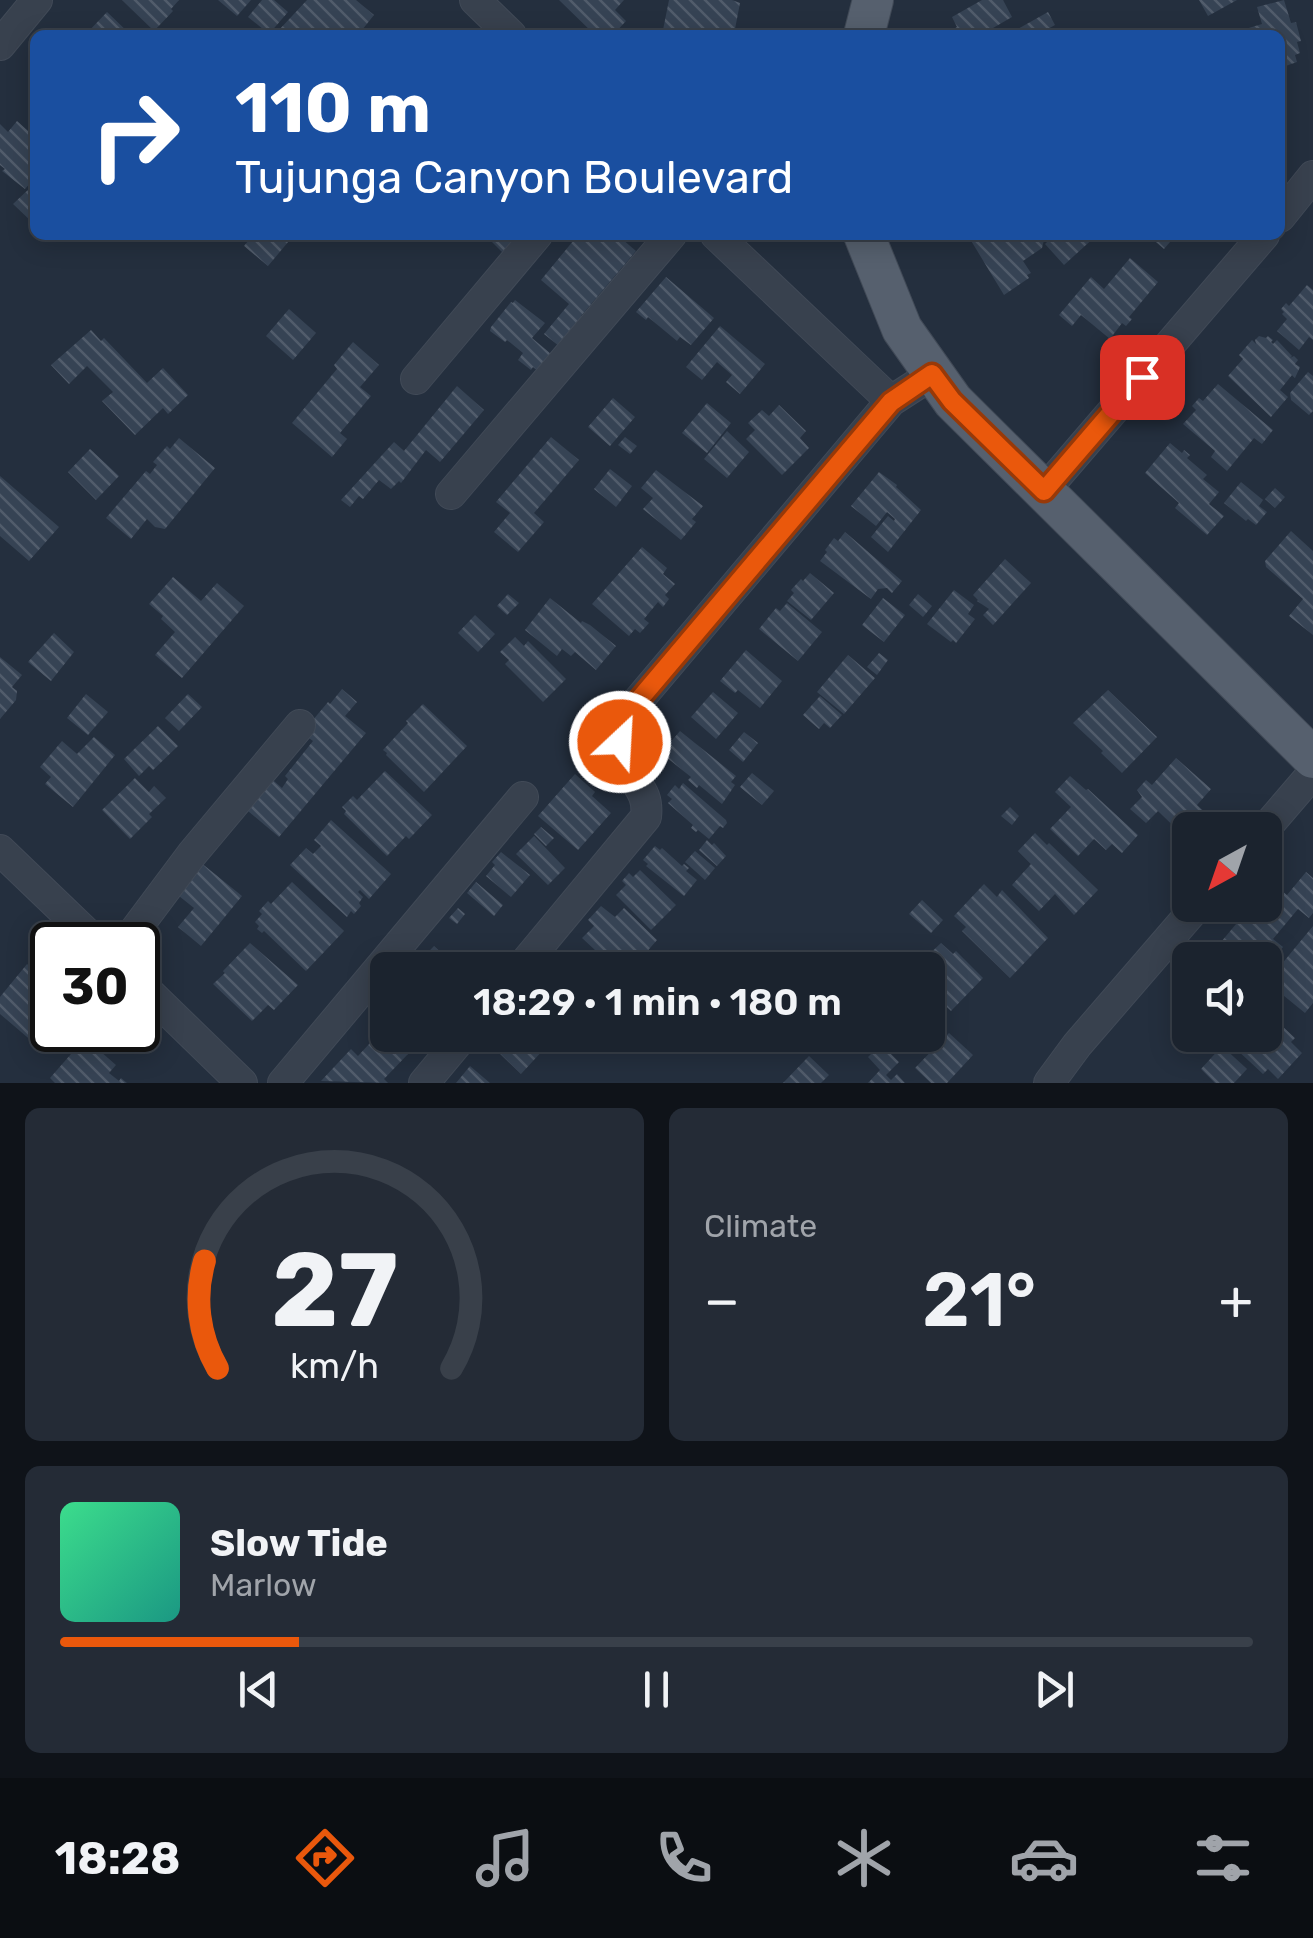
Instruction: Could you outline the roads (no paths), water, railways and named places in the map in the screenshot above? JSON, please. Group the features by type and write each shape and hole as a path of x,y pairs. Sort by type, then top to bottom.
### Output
{"main road":[{"path":"865,30 873,0"},
{"path":"866,240 902,329 952,401 1313,758"}],"street":[{"path":"0,45 37,0"},
{"path":"475,0 506,30"},
{"path":"1285,211 1313,176"},
{"path":"416,378 533,240"},
{"path":"451,494 667,240"},
{"path":"721,240 891,402"},
{"path":"1044,491 1260,240"},
{"path":"534,952 646,816 644,792 632,777 620,742 626,719 891,402 932,374"},
{"path":"141,922 192,854 300,725"},
{"path":"1279,812 1313,773"},
{"path":"284,1083 523,797"},
{"path":"0,850 75,922"},
{"path":"1049,1083 1183,922"},
{"path":"160,1003 242,1083"},
{"path":"424,1083 450,1052"}]}
